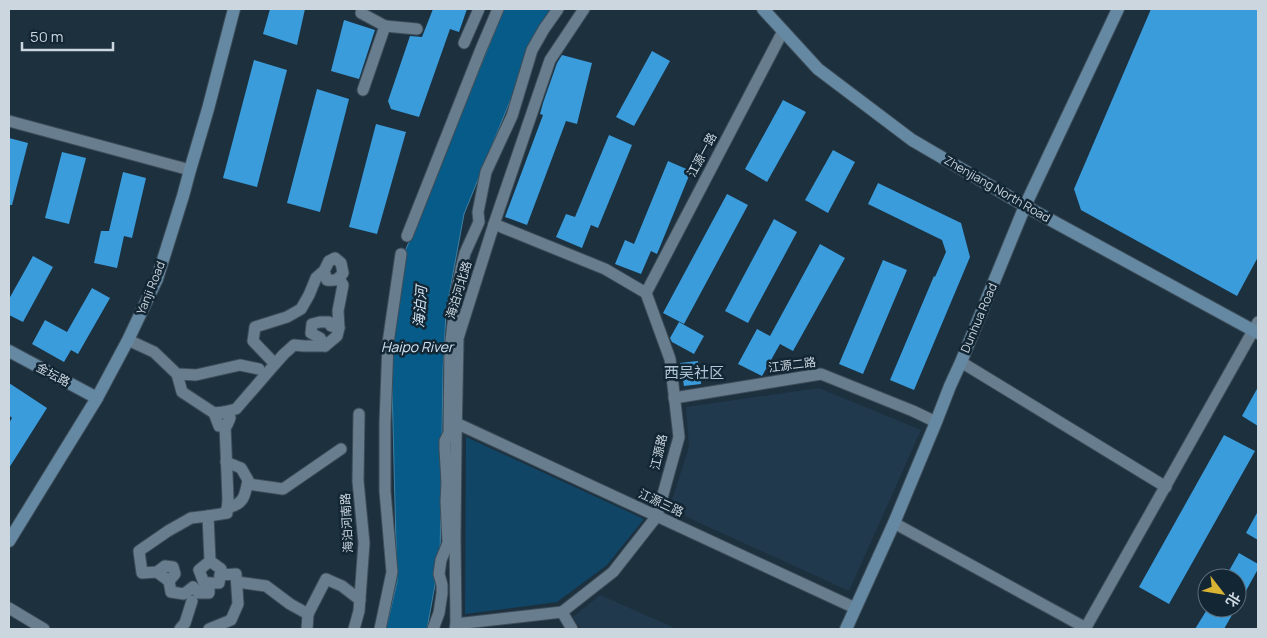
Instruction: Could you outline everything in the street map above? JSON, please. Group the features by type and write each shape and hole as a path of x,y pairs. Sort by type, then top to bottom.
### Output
{"street":[{"name":"Yanji Road","path":"9,542 97,398 128,340 157,279 208,109 234,9"},
{"path":"464,43 479,9"},
{"path":"407,236 498,9"},
{"path":"434,629 442,593 439,574 441,560 448,543 445,441 449,434 450,349 457,289 465,254 479,222 478,212 486,172 512,116 532,50 558,9"},
{"name":"海泊河北路","path":"456,626 455,538 458,338 494,224 550,60 584,9"},
{"name":"Zhenjiang North Road","path":"763,9 818,69 912,140 1025,206 1257,329"},
{"name":"Dunhua Road","path":"846,629 894,523 1025,206 1118,9"},
{"path":"361,13 385,26 417,29"},
{"path":"364,90 385,26"},
{"name":"江源一路","path":"646,292 783,31"},
{"path":"9,122 190,170"},
{"path":"494,224 605,269 646,292"},
{"path":"380,629 392,572 385,492 386,406 388,343 401,254"},
{"path":"275,364 253,341 255,327 301,309 316,278 324,271 329,260 335,258 341,262 343,273 339,279 335,281 327,280 324,271"},
{"path":"128,340 154,352 177,374 182,392 219,413 236,409 294,345 325,346 337,336 339,328 338,311 343,285 339,279"},
{"name":"江源路","path":"562,612 613,572 657,516 678,437 670,359 646,292"},
{"path":"325,346 320,338 310,332 312,324 328,322 331,326 339,328"},
{"path":"894,523 1085,629 1257,329"},
{"name":"金坛路","path":"9,351 97,398"},
{"path":"961,362 1166,487"},
{"path":"177,374 196,375 240,365 259,369"},
{"name":"江源二路","path":"674,398 821,374 936,422"},
{"path":"209,583 209,594 192,596 171,592 169,581 175,574 173,567 165,566 157,572 142,573 139,551 191,518 227,514 225,425 219,426 219,413"},
{"name":"海泊河南路","path":"354,629 359,611 364,544 358,480 359,414"},
{"name":"江源三路","path":"456,423 855,608"},
{"path":"248,484 283,489 341,449"},
{"path":"226,462 241,468 248,480 244,498 236,506 228,508"},
{"path":"208,516 210,561"},
{"path":"210,561 221,569 219,583 204,583 199,570 210,561"},
{"path":"209,629 231,620 238,604 236,574 220,575"},
{"path":"307,629 308,614 326,579 342,586 360,600"},
{"path":"237,582 266,586 290,604 308,614"},
{"path":"180,629 185,623 192,596"},
{"path":"9,608 44,629"},
{"path":"456,626 562,612 572,629"},
{"path":"21,629 28,619"}],"shaded area":[{"path":"819,388 921,430 849,591 669,509 689,447 686,407"},
{"path":"466,437 644,519 607,565 557,602 465,614"},
{"path":"600,595 677,629 581,629 573,617"}],"water":[{"name":"Haipo River","path":"504,9 553,9 519,79 464,214 446,312 443,370 440,557 427,629 386,629 397,582 391,345 406,249"}],"building":[{"path":"270,9 305,9 297,45 263,34"},
{"path":"433,9 467,9 459,32 450,29 419,117 391,109 388,101 410,36 422,37"},
{"path":"1151,9 1258,9 1258,257 1237,296 1081,210 1074,189"},
{"path":"344,20 375,30 359,79 331,71"},
{"path":"652,51 670,61 634,126 616,117"},
{"path":"562,55 592,63 577,124 566,121 527,225 505,217 543,115 540,114 557,63"},
{"path":"254,60 287,70 257,187 223,178"},
{"path":"317,89 349,99 320,212 287,203"},
{"path":"783,100 806,112 767,182 745,169"},
{"path":"376,124 406,132 377,234 349,227"},
{"path":"609,135 632,145 598,228 591,225 582,248 556,237 566,214 575,217"},
{"path":"9,138 28,143 12,205 9,205"},
{"path":"833,150 855,162 828,213 805,200"},
{"path":"62,152 86,158 69,224 45,218"},
{"path":"668,161 691,171 657,254 651,251 641,274 615,264 625,240 634,244"},
{"path":"123,172 146,178 132,238 124,236 117,268 94,263 101,231 109,231"},
{"path":"878,183 961,223 970,257 914,390 890,380 946,252 942,240 868,204"},
{"path":"727,194 748,205 684,324 663,313"},
{"path":"774,219 797,232 748,323 725,311"},
{"path":"820,244 845,258 793,351 780,344 762,376 738,364 757,329 770,336"},
{"path":"33,256 53,267 23,322 9,315 9,299"},
{"path":"883,260 907,270 863,374 839,364"},
{"path":"92,288 110,298 78,354 71,350 64,362 32,344 45,320 67,332"},
{"path":"679,322 704,336 694,354 672,342 670,338"},
{"path":"698,361 701,384 684,386 680,363"},
{"path":"9,383 47,408 9,468 9,423 12,418 9,415"},
{"path":"1258,387 1258,426 1242,416"},
{"path":"1224,435 1255,451 1169,604 1139,587"},
{"path":"1258,511 1258,540 1246,533"},
{"path":"1239,553 1258,564 1258,569 1247,589 1247,568 1231,568"},
{"path":"1202,618 1230,618 1224,629 1195,629"}],"district":[{"name":"西吴社区","path":"694,373"}],"water label":[{"name":"海泊河","path":"420,307"}]}
